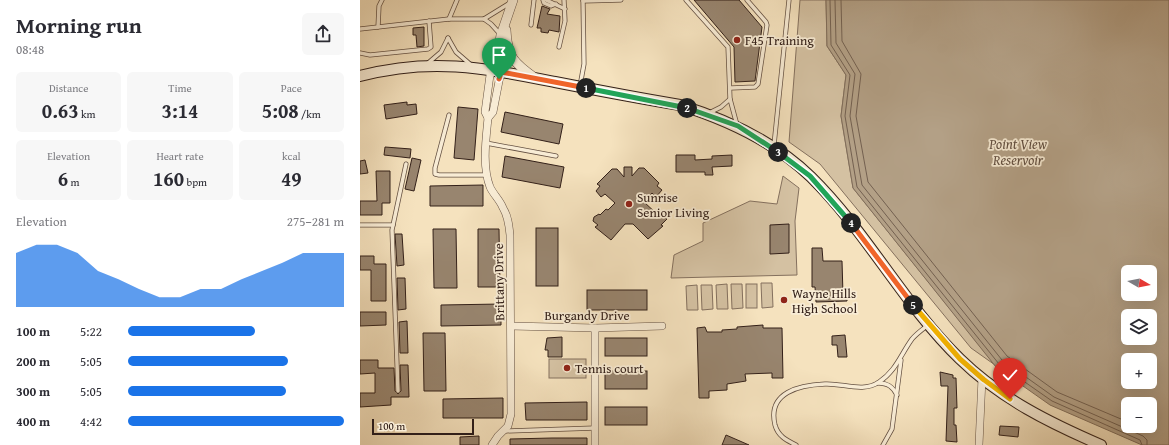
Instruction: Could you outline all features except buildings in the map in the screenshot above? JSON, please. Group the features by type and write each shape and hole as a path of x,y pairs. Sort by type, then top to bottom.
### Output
{"main road":[{"path":"360,76 391,69 424,66 473,67 680,105 738,126 774,148 801,169 825,191 929,324 960,359 1010,399 1042,419 1101,445"}],"street":[{"path":"496,71 501,35 512,1"},
{"path":"506,19 509,52 516,64 535,78"},
{"name":"Brittany Drive","path":"492,445 508,426 511,414 510,235 508,220 503,207 490,187 486,143 488,118 485,112 490,75 496,71"},
{"name":"Burgandy Drive","path":"511,326 595,328 662,326"},
{"path":"595,328 596,445"},
{"path":"978,445 982,378"}],"lane":[{"path":"378,27 379,6 382,0"},
{"path":"449,19 457,0"},
{"path":"531,25 534,0"},
{"path":"543,0 544,3 551,6 555,2"},
{"path":"546,0 555,2 565,9"},
{"path":"559,47 565,21 564,0"},
{"path":"580,87 584,64 583,1 620,0"},
{"path":"686,0 728,47 731,88 730,99 738,126"},
{"path":"731,88 754,87 758,84 767,25 747,0"},
{"path":"774,148 789,0"},
{"path":"360,29 449,19 484,19 512,1"},
{"path":"484,19 501,35"},
{"path":"360,53 370,55 428,49 431,47 429,21"},
{"path":"424,66 441,52 448,38 456,52 473,67"},
{"path":"707,114 721,107 730,99"},
{"path":"450,115 435,168 435,174 488,175"},
{"path":"486,143 556,156"},
{"path":"398,391 393,225 406,164"},
{"path":"360,225 393,225"},
{"path":"796,445 784,439 780,435 777,431 774,419 778,401 787,391 825,384 867,387 878,383 892,372 914,337 929,324"},
{"path":"883,445 892,429 901,359"},
{"path":"878,383 888,384 893,388 897,396"},
{"path":"503,431 595,428"}],"shaded area":[{"path":"800,0 826,0 827,46 846,75 841,116 853,188 995,365 971,348 820,164 789,142"},
{"path":"783,176 799,188 795,221 797,275 671,278 674,255 703,241 703,223 750,201 777,204"},
{"path":"761,283 772,283 773,307 762,308"},
{"path":"727,284 728,309 717,309 716,285"},
{"path":"731,284 742,284 743,308 732,309"},
{"path":"746,284 757,284 757,308 746,308"},
{"path":"697,285 698,310 687,310 686,286"},
{"path":"701,285 712,285 713,309 702,310"},
{"name":"Tennis court","path":"549,359 586,359 586,378 549,378"}],"water":[{"name":"Point View Reservoir","path":"826,0 1169,0 1169,445 1142,445 1050,405 996,367 853,188 841,116 846,75 827,46"}],"place":[{"name":"F45 Training","path":"737,40"},
{"name":"Sunrise Senior Living","path":"629,204"},
{"name":"Wayne Hills High School","path":"784,300"},
{"name":"Tennis court","path":"567,368"}],"route":[{"path":"499,79 500,76 496,71 680,105 738,126 750,133 796,165 825,191 943,341 974,372 1010,399"}]}
